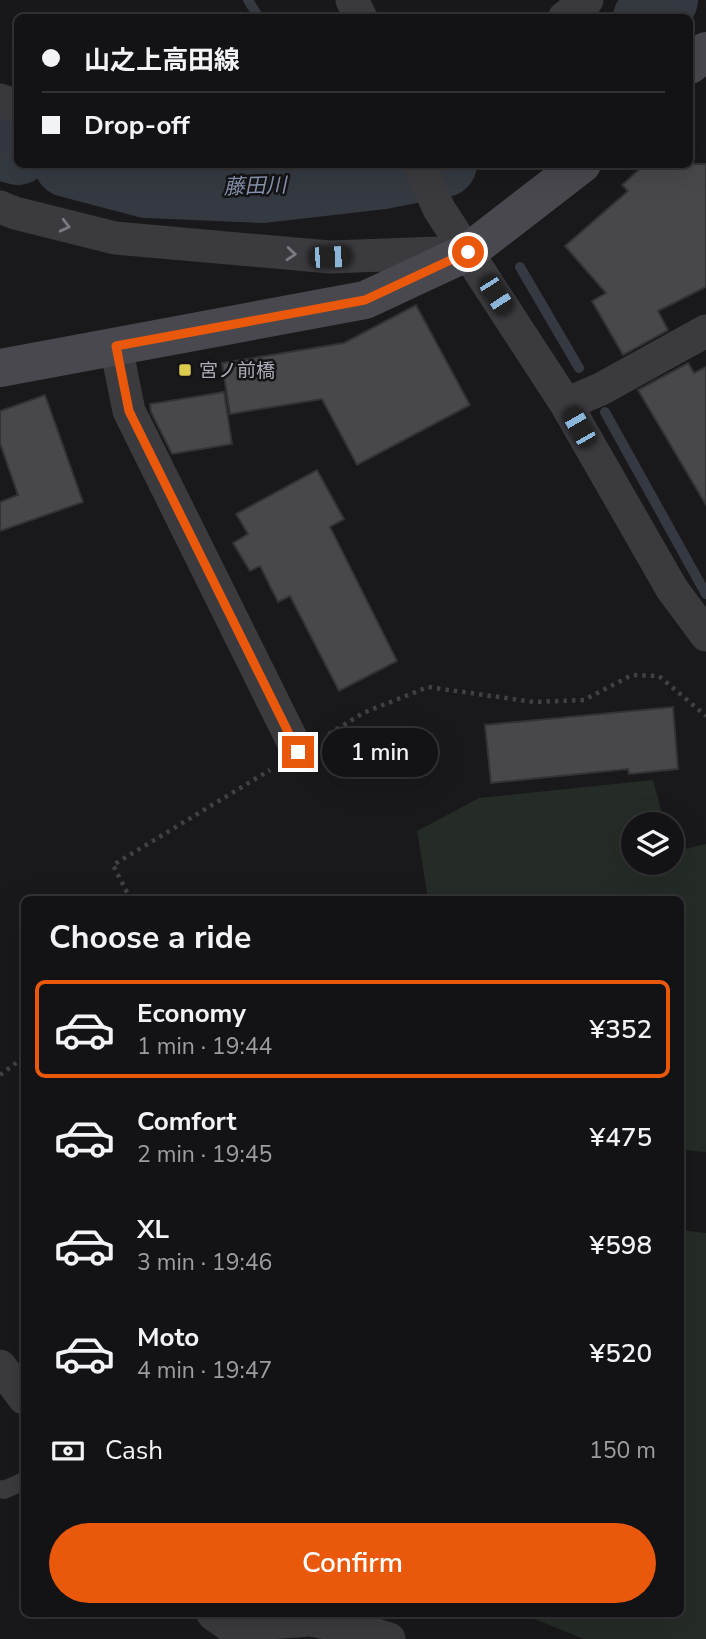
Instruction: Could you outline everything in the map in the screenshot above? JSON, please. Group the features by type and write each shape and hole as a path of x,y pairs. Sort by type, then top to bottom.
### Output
{"street":[{"path":"569,14 587,0"},
{"path":"421,168 439,209 566,404 672,589 706,635"},
{"path":"0,369 365,300 468,252 577,168"},
{"path":"0,207 115,238 330,257 468,252"},
{"path":"566,404 601,389 706,331"},
{"path":"116,346 129,411 298,752"},
{"path":"0,1366 21,1394"},
{"path":"217,1617 230,1626 310,1620 354,1628 389,1639"}],"lane":[{"path":"0,1489 4,1490 21,1482"}],"path":[{"path":"129,896 113,865 363,713 428,687 534,702 584,700 632,676 659,676 706,716"},
{"path":"0,1075 21,1059"}],"shaded area":[{"path":"653,780 662,812 621,812 621,875 684,875 684,849 706,844 706,1152 684,1150 684,896 426,896 417,831 479,798"},
{"path":"684,1230 706,1233 706,1639 584,1639 529,1617 684,1617"}],"building":[{"path":"693,164 706,164 706,287 658,311 668,330 623,355 592,301 606,293 565,246 628,191 622,185 641,168 693,168"},
{"path":"416,305 470,405 357,465 322,399 230,414 222,363 344,343"},
{"path":"688,363 694,373 706,367 706,505 638,390"},
{"path":"224,392 232,444 172,454 151,412 150,404"},
{"path":"45,395 83,502 0,531 0,502 18,495 0,443 0,411"},
{"path":"317,470 344,519 330,527 397,661 339,691 290,596 278,602 260,566 250,571 233,543 248,534 236,514"},
{"path":"673,707 678,769 629,774 628,769 491,783 485,725"}],"waterway":[{"path":"248,0 257,14"},
{"name":"藤田川","path":"650,14 665,0"},
{"name":"藤田川","path":"0,147 14,151"},
{"name":"藤田川","path":"82,168 147,185 263,190 384,176 424,168"},
{"path":"337,168 344,180"},
{"path":"520,267 579,368"},
{"path":"605,412 706,594"}],"place":[{"name":"宮ノ前橋","path":"185,370"}],"route":[{"path":"298,752 129,411 116,346 365,300 468,252"}]}
